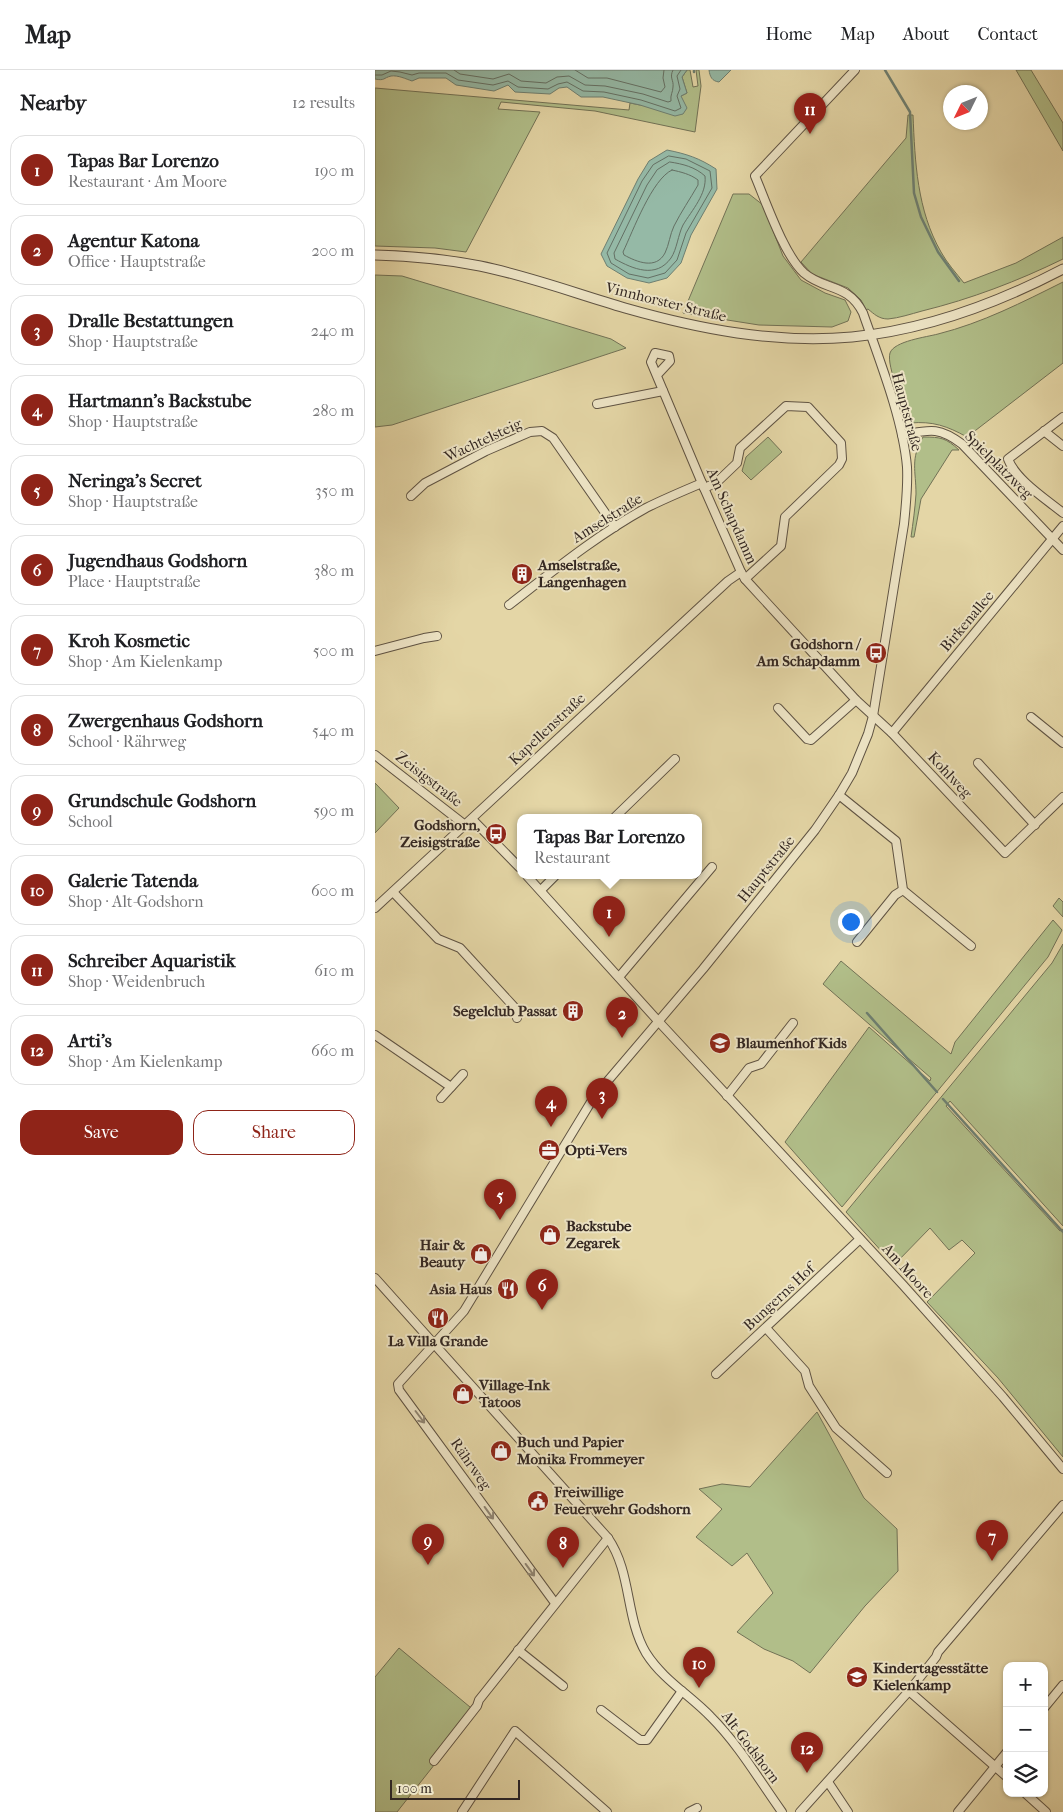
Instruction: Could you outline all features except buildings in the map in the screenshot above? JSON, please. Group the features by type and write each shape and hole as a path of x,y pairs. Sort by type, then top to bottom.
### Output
{"street":[{"name":"Hauptstraße","path":"434,1343 464,1311 594,1097 659,1022 815,830 839,795 860,756 873,716 905,514 907,466 902,435 871,335 858,303 851,296 804,273 793,261 785,247 755,176 855,70"},
{"name":"Vinnhorster Straße","path":"375,255 432,259 481,266 677,322 715,330 810,339 871,335 930,321 971,309 1028,286 1063,269"},
{"name":"Am Schapdamm","path":"657,375 703,486 743,575 873,716"},
{"path":"597,404 663,391"},
{"name":"Amselstraße","path":"509,605 572,556 615,527 655,504 715,483 737,463 740,448 786,406 807,407 841,443 842,459 839,465 785,516 781,546 743,575"},
{"path":"1063,417 1008,459 1022,479 1063,513"},
{"name":"Wachtelsteig","path":"411,496 425,483 529,432 539,430 553,438 615,527"},
{"name":"Spielplatzweg","path":"902,435 938,430 950,435 962,444 1063,550"},
{"path":"1044,431 1063,446"},
{"name":"Birkenallee","path":"892,733 1063,526"},
{"name":"Kapellenstraße","path":"375,908 728,580 743,575"},
{"path":"375,651 437,636"},
{"path":"778,708 807,739 811,740 857,700"},
{"name":"Kohlweg","path":"873,716 892,733 1005,853 1035,825"},
{"path":"1031,717 1063,743"},
{"name":"Zeisigstraße","path":"375,755 465,825"},
{"path":"618,814 675,759"},
{"path":"978,763 1035,825 1063,797"},
{"path":"839,795 896,840 903,890 971,946"},
{"path":"472,819 517,865"},
{"path":"702,879 712,867"},
{"name":"Am Moore","path":"530,879 1003,1397 1063,1469"},
{"path":"541,890 552,879"},
{"path":"619,977 702,879"},
{"path":"857,942 895,896 903,890"},
{"path":"393,892 438,939 460,948 516,1008 517,1018"},
{"path":"727,1096 749,1068 761,1064 793,1023"},
{"path":"375,1035 451,1087"},
{"path":"441,1098 463,1074"},
{"name":"Bungerns Hof","path":"716,1374 860,1239"},
{"name":"Alt-Godshorn","path":"375,1278 608,1538 614,1546 625,1576 635,1631 653,1662 681,1691 710,1715 727,1733 782,1812"},
{"path":"766,1328 805,1371 809,1386 836,1428 887,1473"},
{"name":"Rährweg","path":"434,1343 398,1384 399,1390 555,1603"},
{"path":"800,1812 909,1691 938,1652 1063,1505"},
{"path":"434,1761 518,1650 608,1538"},
{"path":"518,1650 563,1686"},
{"path":"1045,1707 1063,1685"},
{"path":"601,1710 640,1740 647,1740 681,1691"},
{"path":"909,1691 1003,1773"},
{"path":"462,1812 515,1731 607,1812"},
{"path":"958,1812 1003,1757"},
{"path":"828,1782 848,1812"},
{"path":"1029,1797 1046,1812"}],"green space":[{"path":"687,70 690,70 693,87 698,86 696,70 699,70 701,86 695,132 595,111 501,102 498,109 540,112 466,252 435,248 375,246 375,88 629,110 630,103 640,105 687,93 682,77"},
{"path":"1016,70 1031,70 1063,123 1063,151"},
{"path":"908,115 913,115 916,168 922,203 927,219 943,256 964,283 1016,263 1063,237 1063,259 1029,275 976,295 888,319 879,317 868,309 866,310 861,300 848,288 812,274 801,262 906,138"},
{"path":"733,194 749,194 763,205 783,256 801,280 825,293 845,300 851,312 848,321 832,327 759,325 683,313"},
{"path":"375,275 402,276 611,339 626,348 392,425 375,427"},
{"path":"1063,282 1063,363 967,437 940,425 910,423 891,367 890,353 893,349 911,340 938,334 986,318"},
{"path":"768,437 782,452 751,480 742,471 746,457"},
{"path":"923,437 943,439 959,450 952,450 921,499 914,537 911,537 916,494 915,459"},
{"path":"375,783 399,808 375,833"},
{"path":"1059,898 1063,902 1063,917 1053,906"},
{"path":"1053,920 1062,930 1048,957 842,1207 785,1142 869,1027 930,1081 931,1078 823,984 841,961 951,1054 955,1042"},
{"path":"1063,944 1063,1226 950,1101 946,1106 1060,1231 1063,1229 1063,1457 998,1378 927,1302 975,1253 962,1240 949,1250 930,1228 894,1265 846,1212 1052,963"},
{"path":"817,1412 864,1498 897,1529 898,1571 865,1606 810,1673 793,1661 764,1649 737,1632 773,1593 747,1553 732,1566 696,1537 722,1509 699,1489 722,1484 750,1487"},
{"path":"399,1648 476,1712 397,1812 375,1812 375,1677"}],"water":[{"path":"375,70 687,70 682,77 687,93 681,96 687,108 683,114 675,116 640,105 603,97 581,97 567,87 559,88 550,94 515,92 508,85 494,91 456,85 446,78 419,78 412,81 394,76 375,79"},
{"path":"709,70 731,70 719,82 712,78"},
{"path":"667,150 693,157 716,169 717,189 691,235 681,263 667,278 649,283 627,278 607,266 601,254 638,179 649,161"}],"waterway":[{"path":"885,70 910,112 914,193 921,217 938,252 959,281"},
{"path":"867,1013 937,1092"},
{"path":"943,1099 1063,1232"}],"place":[{"name":"Schreiber Aquaristik","path":"810,134"},
{"name":"Amselstraße, Langenhagen","path":"522,574"},
{"name":"Godshorn / Am Schapdamm","path":"876,653"},
{"name":"Godshorn, Zeisigstraße","path":"496,834"},
{"name":"Tapas Bar Lorenzo","path":"609,937"},
{"name":"Segelclub Passat","path":"573,1011"},
{"name":"Agentur Katona","path":"622,1038"},
{"name":"Blaumenhof Kids","path":"720,1043"},
{"name":"Dralle Bestattungen","path":"602,1119"},
{"name":"Hartmann's Backstube","path":"551,1127"},
{"name":"Opti-Vers","path":"549,1150"},
{"name":"Neringa's Secret","path":"500,1220"},
{"name":"Backstube Zegarek","path":"550,1235"},
{"name":"Hair & Beauty","path":"481,1254"},
{"name":"Asia Haus","path":"508,1289"},
{"name":"Jugendhaus Godshorn","path":"542,1310"},
{"name":"La Villa Grande","path":"438,1318"},
{"name":"Village-Ink Tatoos","path":"463,1394"},
{"name":"Buch und Papier Monika Frommeyer","path":"501,1451"},
{"name":"Freiwillige Feuerwehr Godshorn","path":"538,1501"},
{"name":"Kroh Kosmetic","path":"992,1561"},
{"name":"Grundschule Godshorn","path":"428,1565"},
{"name":"Zwergenhaus Godshorn","path":"563,1568"},
{"name":"Kindertagesstätte Kielenkamp","path":"857,1677"},
{"name":"Galerie Tatenda","path":"699,1688"},
{"name":"Arti’s","path":"807,1773"}]}
